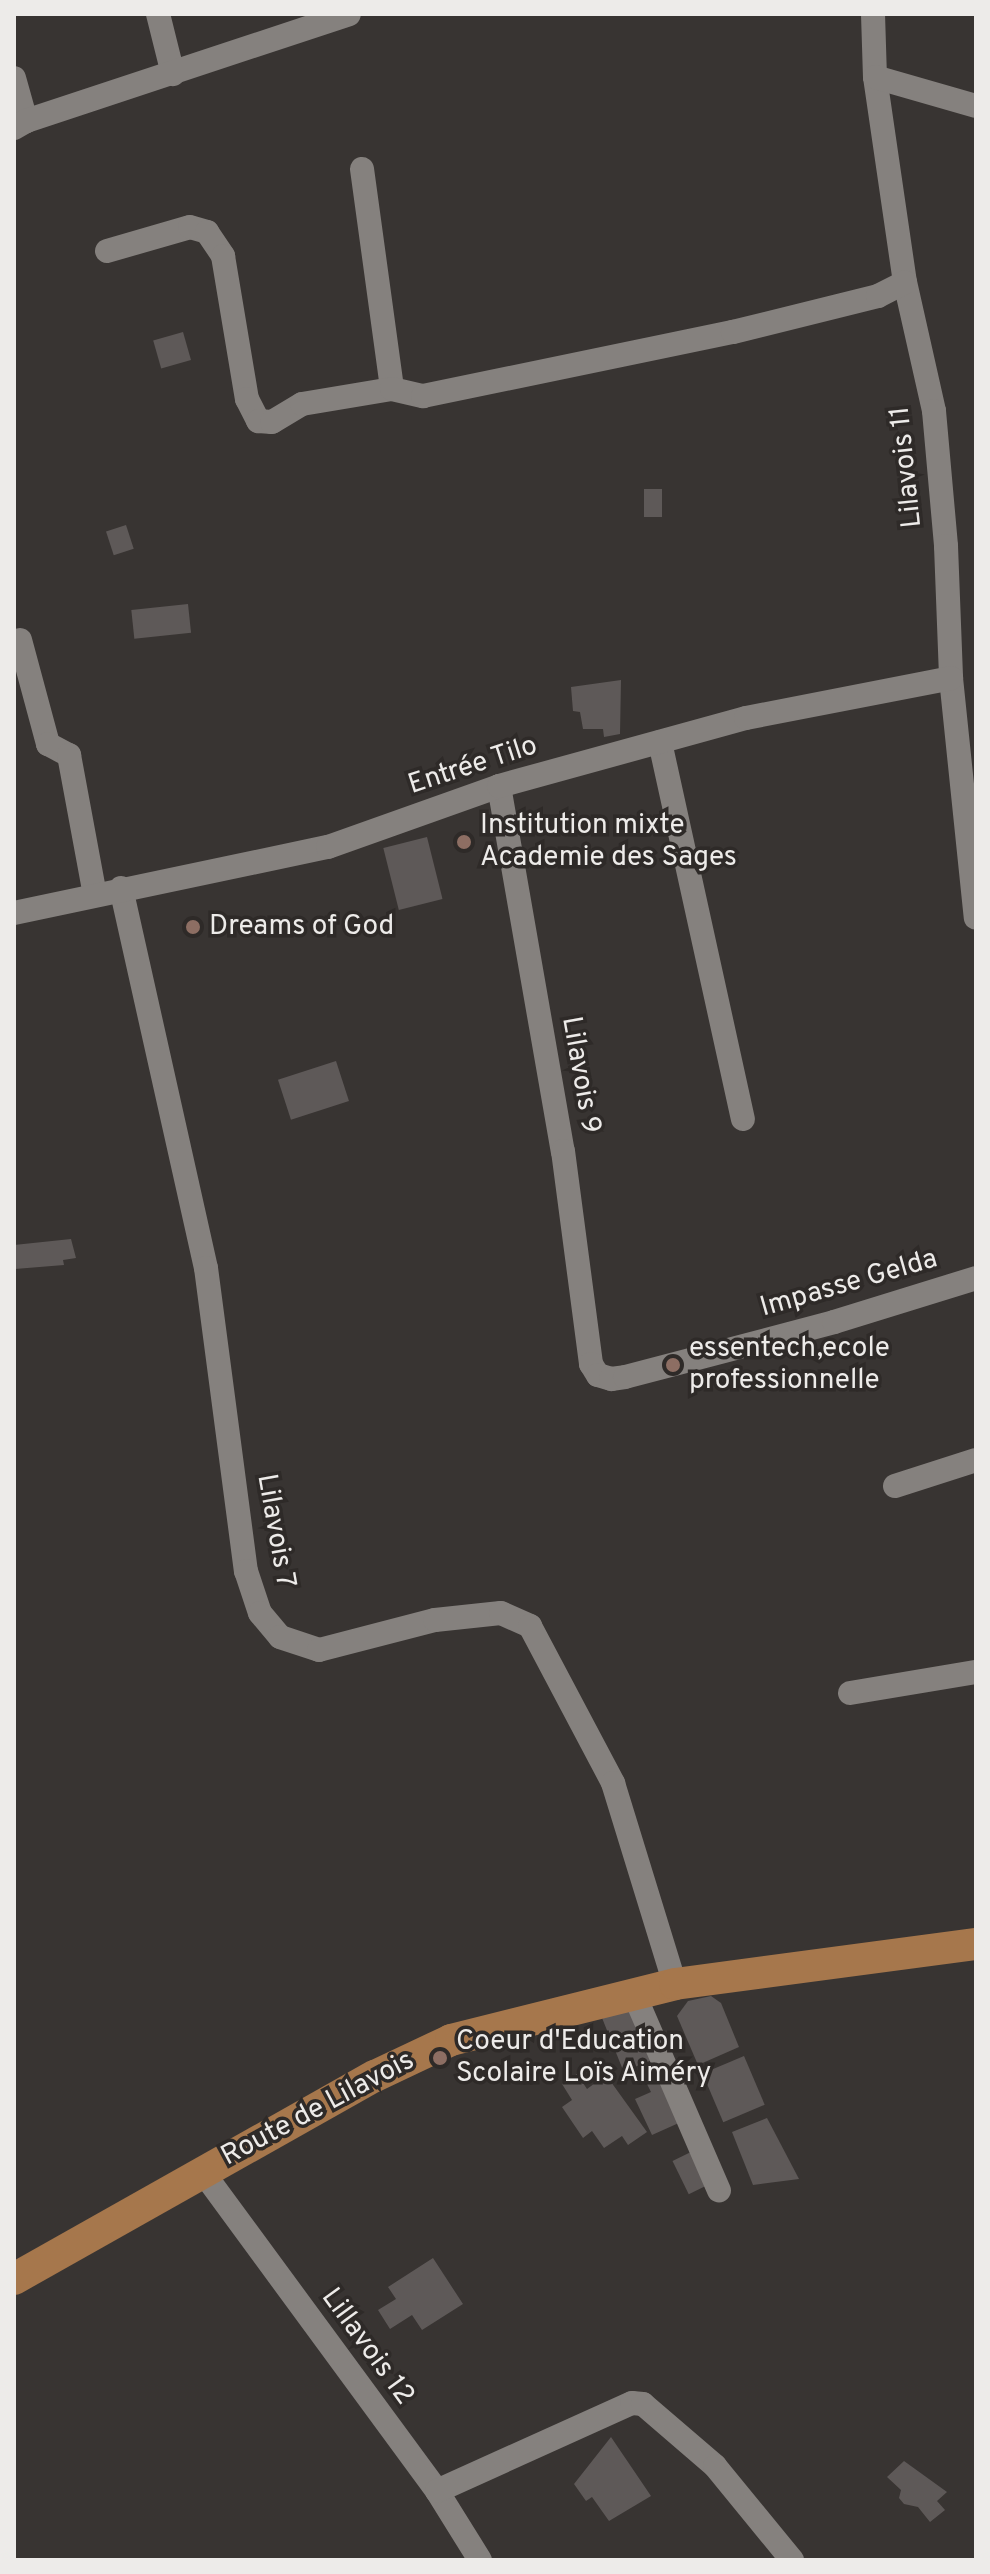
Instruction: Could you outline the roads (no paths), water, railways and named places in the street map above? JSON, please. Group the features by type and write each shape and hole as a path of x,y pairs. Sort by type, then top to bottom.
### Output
{"main road":[{"name":"Route de Lilavois","path":"14,2279 375,2076 451,2040 675,1984 976,1944"}],"street":[{"path":"158,14 173,74"},
{"path":"14,78 20,125 349,14"},
{"name":"Lilavois 11","path":"873,14 875,77 905,282 934,411 946,546 951,678 976,918"},
{"path":"875,77 976,106"},
{"path":"362,169 392,389"},
{"path":"107,251 190,227 207,232 223,256 247,399 258,421 272,422 302,404 392,389 423,396 556,371 863,299 905,282"},
{"path":"20,640 48,744 69,755 95,895"},
{"name":"Entrée Tilo","path":"14,913 121,888 328,847 499,786 746,718 951,678"},
{"path":"660,742 743,1119"},
{"name":"Lilavois 9","path":"499,786 563,1151 591,1364 598,1375"},
{"name":"Lilavois 7","path":"121,888 206,1268 246,1571 260,1613 280,1637 319,1650 435,1620 501,1613 530,1626 613,1783 675,1984"},
{"name":"Impasse Gelda","path":"598,1375 611,1379 625,1377 834,1322 976,1278"},
{"path":"895,1486 976,1460"},
{"path":"850,1693 976,1672"},
{"path":"634,1994 719,2190"},
{"name":"Lillavois 12","path":"202,2171 437,2491 480,2560"},
{"path":"437,2491 632,2403 643,2404 715,2466 792,2560"}],"place":[{"name":"Institution mixte Academie des Sages","path":"464,842"},
{"name":"Dreams of God","path":"193,927"},
{"name":"essentech,ecole professionnelle","path":"673,1365"},
{"name":"Coeur d'Education Scolaire Loïs Aiméry","path":"440,2058"}]}
